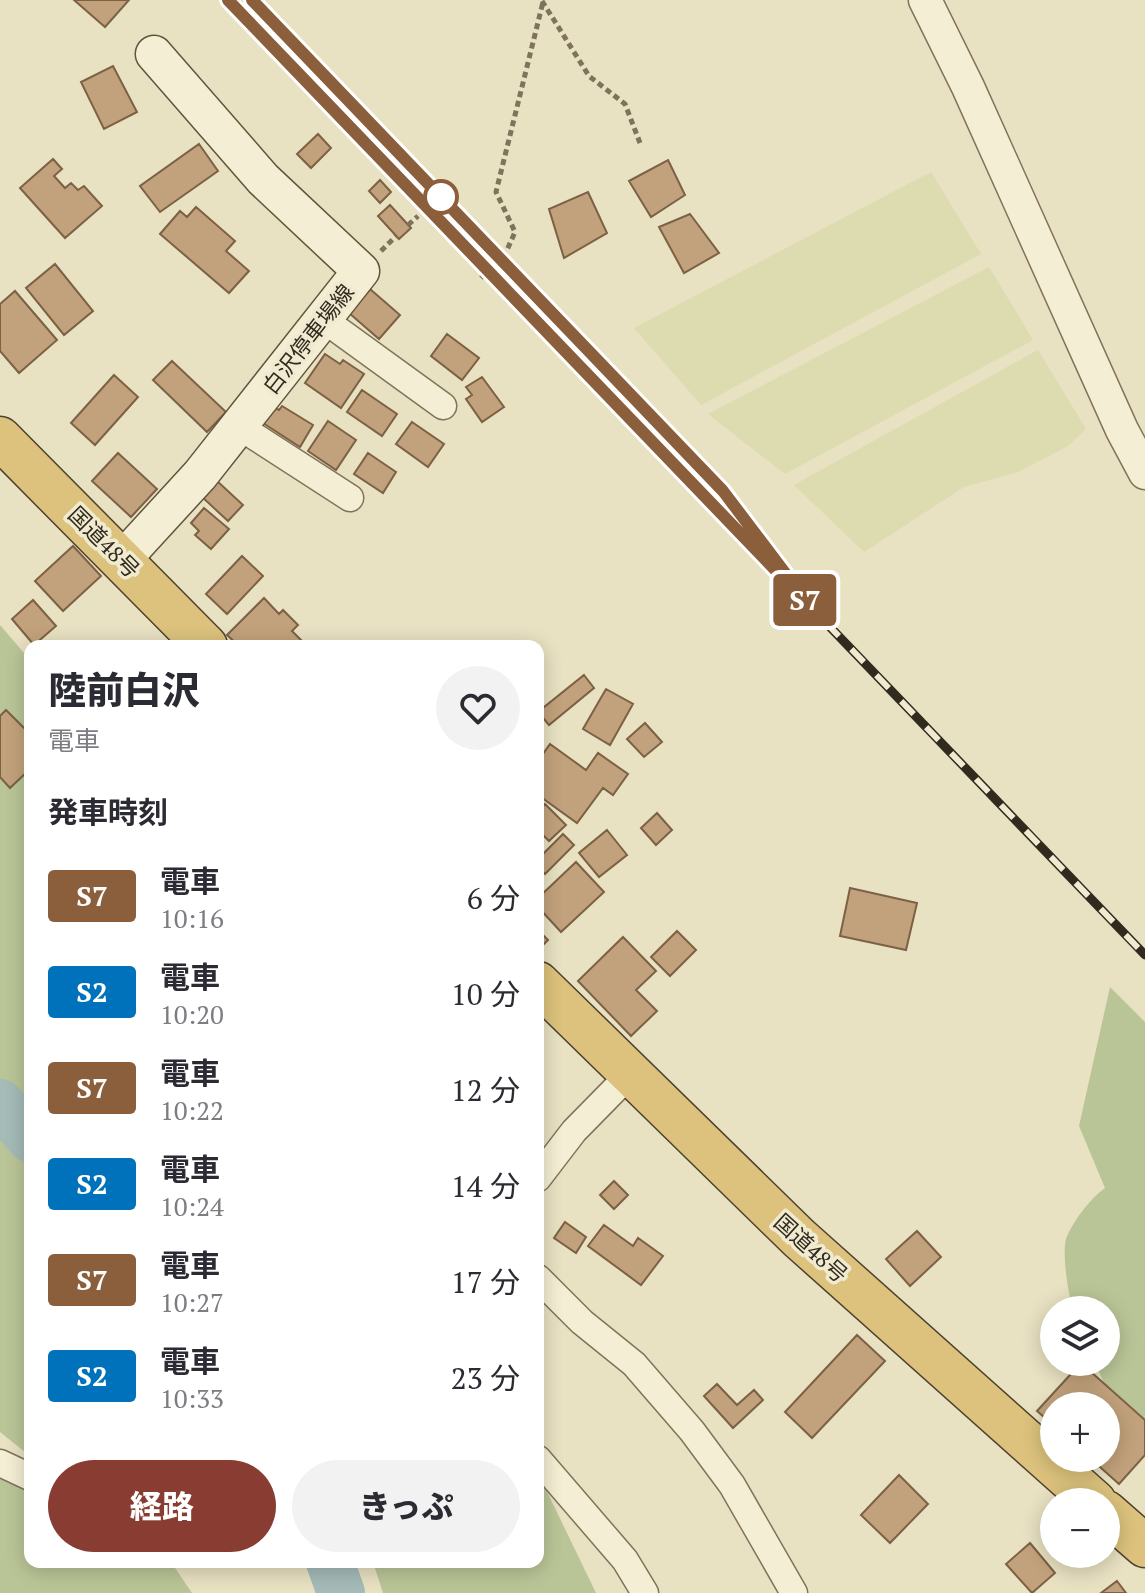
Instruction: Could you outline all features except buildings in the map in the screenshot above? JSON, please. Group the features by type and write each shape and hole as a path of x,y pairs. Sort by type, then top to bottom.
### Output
{"highway":[{"name":"国道48号","path":"0,438 200,640"},
{"name":"国道48号","path":"544,989 799,1238 1079,1488"},
{"path":"1120,1524 1145,1546"}],"main road":[{"name":"白沢停車場線","path":"122,560 240,427 361,271 263,179 154,54"}],"street":[{"path":"925,0 968,87 1122,430 1145,473"},
{"path":"323,319 443,406"},
{"path":"240,427 350,498"},
{"path":"544,1170 574,1131 630,1074"},
{"path":"544,1284 582,1322 634,1364 692,1431 732,1485 794,1593"},
{"path":"0,1463 24,1474"},
{"path":"544,1466 625,1560 645,1593"}],"path":[{"path":"542,1 589,76 625,104 640,143"},
{"path":"481,278 507,250 515,232 496,192 542,1"},
{"path":"408,225 418,216"}],"shaded area":[{"path":"931,172 981,254 701,405 634,328"},
{"path":"989,267 1033,340 785,474 708,414"},
{"path":"1038,350 1086,429 1068,446 1018,472 964,487 864,552 794,485"}],"green space":[{"path":"0,625 24,653 24,1451 0,1432"},
{"path":"1110,987 1145,1022 1145,1454 1120,1414 1120,1392 1108,1392 1101,1376 1120,1376 1120,1296 1070,1295 1065,1264 1066,1239 1077,1218 1105,1188 1079,1126"},
{"path":"0,1472 24,1486 24,1568 175,1568 192,1593 0,1593"},
{"path":"544,1485 596,1593 383,1593 375,1568 544,1568"}],"waterway":[{"path":"0,1103 24,1131"},
{"path":"332,1568 341,1593"}],"railway":[{"path":"228,0 1145,955"},
{"path":"252,0 723,491 764,545"}],"train":[{"name":"S7","path":"228,0 810,606 723,491 252,0"}]}
